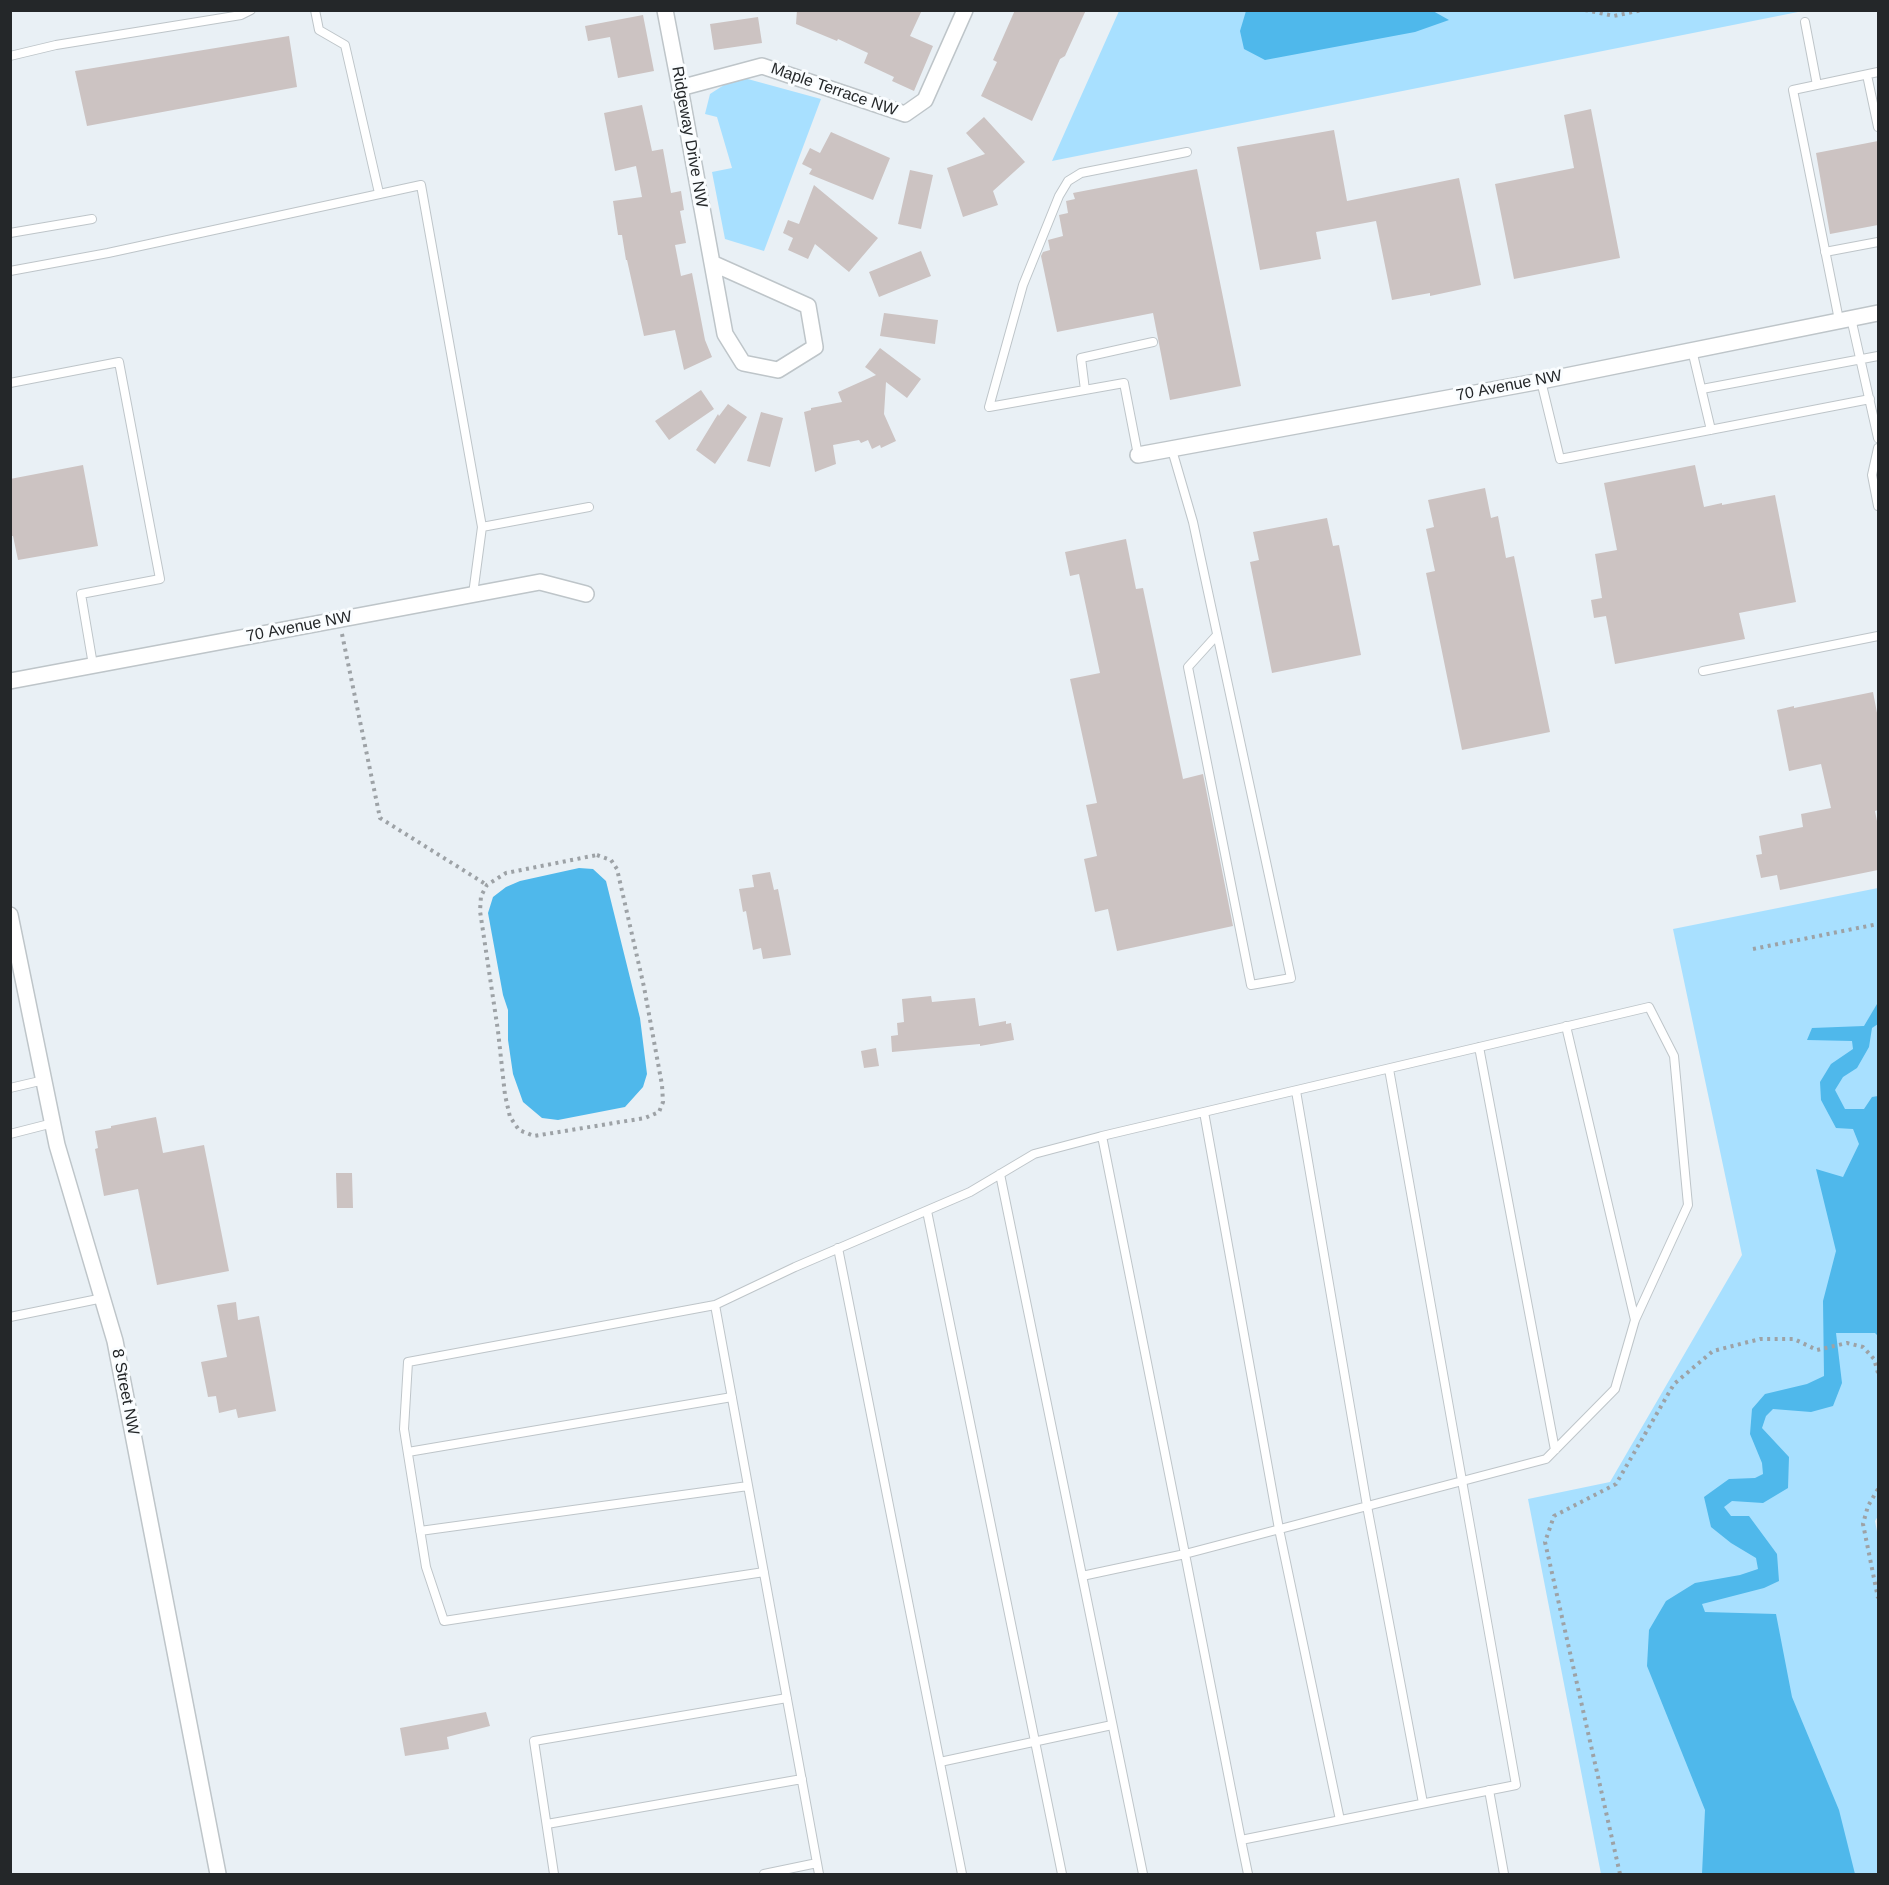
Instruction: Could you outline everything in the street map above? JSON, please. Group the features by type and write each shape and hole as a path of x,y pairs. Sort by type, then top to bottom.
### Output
{"street":[{"name":"Ridgeway Drive NW","path":"665,10 725,334 743,363 778,370 814,347 808,306 712,263"},
{"name":"Maple Terrace NW","path":"680,87 762,66 905,114 925,100 965,10"},
{"name":"70 Avenue NW","path":"1138,455 1542,381 1878,312"},
{"name":"70 Avenue NW","path":"10,681 540,582 586,594"},
{"name":"8 Street NW","path":"11,915 57,1145 116,1341 218,1875"}],"lane":[{"path":"10,56 56,45 241,15 251,10"},
{"path":"315,10 319,30 345,45 379,193"},
{"path":"1805,22 1817,85"},
{"path":"1878,72 1793,90 1825,252 1845,319 1861,359 1878,438"},
{"path":"1867,75 1878,127"},
{"path":"1138,455 1124,383 989,407 1023,285 1059,196 1068,181 1081,173 1187,152"},
{"path":"10,271 108,253 421,184 482,527 473,594"},
{"path":"10,233 92,219"},
{"path":"1825,252 1878,242"},
{"path":"1085,390 1081,358 1153,342"},
{"path":"1692,350 1711,430"},
{"path":"1701,389 1878,356"},
{"path":"10,383 119,362 160,579 81,594 93,665"},
{"path":"1542,381 1560,459 1870,399"},
{"path":"1878,448 1872,475 1878,506"},
{"path":"1172,450 1193,522 1291,978 1251,985 1188,667 1217,636"},
{"path":"482,527 589,507"},
{"path":"1704,671 1878,636"},
{"path":"764,1572 444,1621 426,1567 404,1429 408,1362 715,1305 838,1248 970,1192 1034,1154 1649,1007 1674,1056 1688,1205 1635,1320 1615,1389 1555,1450 1546,1459 1185,1554 1082,1576"},
{"path":"1566,1026 1635,1320"},
{"path":"1479,1047 1555,1450"},
{"path":"1241,1840 1516,1785 1389,1068"},
{"path":"10,1088 44,1080"},
{"path":"1296,1090 1367,1506 1424,1803"},
{"path":"1204,1112 1279,1529 1340,1820"},
{"path":"10,1134 53,1123"},
{"path":"1102,1136 1248,1875"},
{"path":"1000,1174 1143,1875"},
{"path":"927,1211 1062,1875"},
{"path":"838,1248 962,1875"},
{"path":"10,1317 103,1298"},
{"path":"715,1305 819,1875"},
{"path":"408,1452 732,1397"},
{"path":"420,1532 748,1486"},
{"path":"554,1875 534,1741 787,1698"},
{"path":"940,1762 1112,1725"},
{"path":"547,1824 802,1779"},
{"path":"1489,1790 1504,1875"},
{"path":"764,1875 817,1863"}],"path":[{"path":"1585,10 1614,16 1642,10"},
{"path":"339,620 380,818 487,885"},
{"path":"597,855 610,860 617,869 644,987 662,1085 663,1102 659,1112 645,1118 558,1133 534,1136 519,1130 510,1116 505,1095 480,911 481,896 487,885 506,873 597,855"},
{"path":"1753,949 1878,924"},
{"path":"1620,1875 1545,1542 1554,1516 1616,1484 1674,1384 1713,1351 1760,1339 1794,1339 1817,1350 1847,1343 1863,1347 1874,1359 1878,1373"},
{"path":"1878,1489 1868,1506 1863,1524 1878,1598"}],"shaded area":[{"path":"1119,11 1803,11 1052,161"},
{"path":"1246,11 1433,11 1449,20 1415,32 1265,60 1244,49 1240,31"},
{"path":"744,78 821,99 764,251 725,239 712,172 732,168 717,117 705,114 710,94 727,83"},
{"path":"579,868 593,869 606,881 640,1018 647,1074 643,1087 625,1107 558,1120 542,1118 523,1102 513,1074 508,1040 508,1010 503,995 488,913 493,897 506,887 520,881"},
{"path":"1878,888 1878,1516 1875,1521 1878,1537 1878,1874 1601,1874 1528,1499 1610,1482 1742,1255 1673,929"},
{"path":"1877,1004 1878,1024 1872,1028 1869,1047 1857,1068 1843,1077 1835,1090 1845,1109 1864,1109 1872,1097 1878,1096 1878,1336 1875,1333 1836,1333 1842,1383 1833,1406 1811,1412 1773,1409 1766,1416 1762,1428 1789,1457 1788,1488 1763,1503 1732,1501 1724,1507 1731,1516 1749,1516 1777,1554 1779,1581 1764,1588 1702,1604 1705,1612 1776,1614 1792,1697 1839,1810 1855,1874 1702,1874 1705,1810 1647,1666 1649,1630 1666,1601 1695,1583 1740,1575 1758,1569 1756,1558 1731,1543 1711,1527 1704,1497 1729,1479 1755,1478 1763,1474 1762,1463 1750,1434 1752,1409 1765,1394 1807,1384 1824,1376 1823,1301 1836,1251 1816,1169 1843,1177 1859,1144 1853,1129 1836,1128 1821,1100 1820,1082 1831,1064 1853,1049 1852,1041 1807,1040 1812,1028 1864,1026"}],"building":[{"path":"797,10 922,10 910,36 933,46 914,91 892,81 894,77 864,63 868,53 796,24"},
{"path":"1015,10 1086,10 1065,56 1060,59 1032,121 981,96 997,62 993,60"},
{"path":"643,15 654,71 618,78 610,37 588,41 585,26"},
{"path":"758,17 762,43 714,50 710,24"},
{"path":"289,36 297,87 87,126 75,71"},
{"path":"642,105 652,151 663,149 671,193 681,191 684,210 680,211 686,243 675,245 681,276 692,273 705,340 712,357 684,370 675,330 644,336 622,235 618,235 613,201 642,197 636,166 615,171 604,113"},
{"path":"1591,109 1620,258 1514,279 1495,184 1574,168 1564,115"},
{"path":"984,117 1025,162 993,191 998,205 963,217 947,168 985,154 966,133"},
{"path":"1334,130 1347,201 1459,178 1481,285 1430,296 1430,293 1392,300 1376,221 1316,232 1321,259 1260,270 1237,147"},
{"path":"831,132 890,158 873,200 809,174 812,169 802,164 810,148 820,153"},
{"path":"1878,141 1878,225 1830,234 1816,153"},
{"path":"1197,169 1241,386 1170,400 1153,313 1057,332 1041,256 1043,252 1050,250 1048,240 1063,236 1059,215 1068,213 1066,201 1075,199 1073,193"},
{"path":"910,170 933,175 921,229 898,224"},
{"path":"814,185 878,238 849,272 815,244 808,259 788,250 793,238 783,233 788,220 799,224"},
{"path":"921,251 931,276 879,297 869,272"},
{"path":"884,313 938,320 935,344 880,336"},
{"path":"880,348 921,379 907,398 886,382 884,414 896,441 881,448 880,445 872,449 868,440 861,443 859,440 833,445 836,464 815,472 804,412 811,408 842,402 838,392 876,375 865,367"},
{"path":"701,390 714,409 669,440 655,421"},
{"path":"728,404 747,417 715,464 696,450 718,414 719,416"},
{"path":"761,412 783,418 770,467 747,461"},
{"path":"83,465 98,546 18,560 13,536 10,536 10,479"},
{"path":"1695,465 1704,507 1775,495 1796,602 1739,613 1745,639 1615,664 1606,616 1594,618 1591,600 1602,598 1595,554 1617,550 1604,483"},
{"path":"1485,488 1491,518 1498,516 1506,558 1514,556 1550,732 1462,750 1426,573 1435,571 1426,529 1434,527 1428,500"},
{"path":"1327,518 1333,546 1339,545 1361,655 1272,673 1250,562 1259,560 1253,532"},
{"path":"1126,539 1136,589 1143,588 1183,779 1203,774 1233,926 1117,951 1108,909 1095,912 1084,859 1097,856 1086,805 1097,803 1070,679 1100,673 1079,574 1070,576 1065,552"},
{"path":"1873,692 1878,718 1878,810 1875,811 1878,826 1878,870 1780,890 1777,875 1761,878 1756,855 1762,854 1759,836 1803,827 1801,814 1831,808 1821,764 1789,771 1777,710"},
{"path":"770,872 774,890 778,889 791,955 763,959 761,948 753,950 746,911 743,912 739,889 754,887 752,875"},
{"path":"931,996 932,1002 975,998 979,1026 1006,1021 1006,1024 1011,1023 1014,1040 980,1046 980,1044 892,1052 891,1036 898,1035 897,1023 904,1022 902,999"},
{"path":"876,1048 879,1066 864,1068 861,1051"},
{"path":"156,1117 163,1153 204,1145 229,1271 157,1285 138,1189 104,1196 95,1149 98,1148 95,1131"},
{"path":"336,1173 352,1173 353,1208 337,1208"},
{"path":"236,1302 238,1320 259,1316 276,1411 238,1418 236,1409 219,1413 216,1396 208,1397 201,1362 227,1357 217,1305"},
{"path":"486,1712 490,1726 447,1737 449,1749 405,1756 400,1728"}]}
